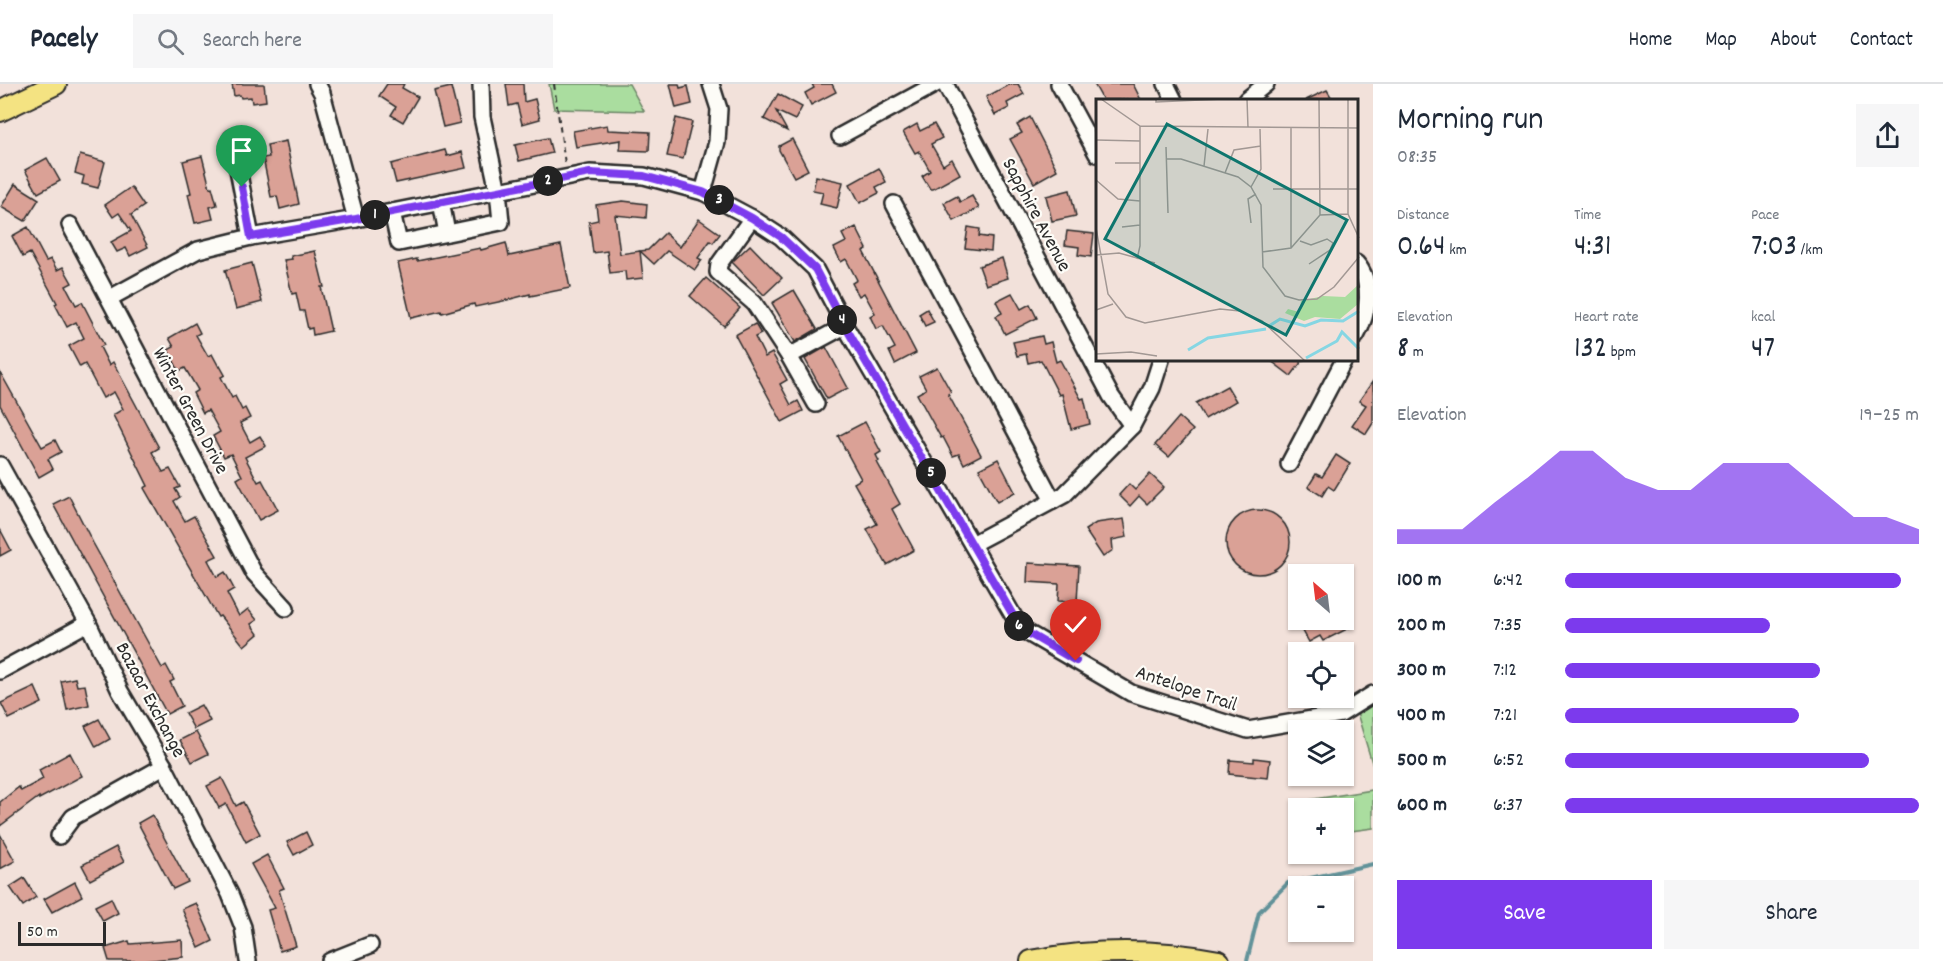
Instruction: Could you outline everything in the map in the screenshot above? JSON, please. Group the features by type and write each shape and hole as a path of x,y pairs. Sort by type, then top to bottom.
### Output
{"main road":[{"path":"0,111 56,84"},
{"path":"1031,961 1102,951 1188,955 1219,961"}],"street":[{"path":"317,84 322,93 356,219"},
{"path":"392,212 399,243 501,222 498,191 482,117 481,84"},
{"path":"703,192 717,142 719,120 719,109 711,84"},
{"path":"840,136 936,84"},
{"name":"Sapphire Avenue","path":"945,84 1111,396 1132,426"},
{"path":"1059,84 1096,152"},
{"path":"1166,84 1174,99"},
{"path":"1247,99 1266,84"},
{"path":"232,138 251,237"},
{"name":"Antelope Trail","path":"110,298 198,250 251,237 356,219 567,177 590,173 644,176 703,192 752,218 781,237 815,269 845,326 1021,629 1131,693 1248,730 1341,714 1373,694"},
{"path":"441,202 447,233"},
{"path":"894,204 1053,501"},
{"path":"752,218 719,264 718,272 754,303 789,356 816,404"},
{"name":"Winter Green Drive","path":"70,225 254,573 286,608"},
{"path":"1358,264 1363,268 1372,287 1367,316 1358,332"},
{"path":"789,356 845,326"},
{"path":"972,544 1064,495 1132,426 1152,387 1160,362"},
{"path":"1289,464 1343,362"},
{"name":"Bazaar Exchange","path":"0,465 88,623 120,691 164,766 230,894 243,927 248,961"},
{"path":"0,670 88,623"},
{"path":"59,836 73,817 164,766"},
{"path":"330,961 370,945"}],"path":[{"path":"554,84 567,177"}],"green space":[{"path":"549,84 629,84 644,111 554,109"},
{"path":"1373,704 1373,766 1357,713"},
{"path":"1373,790 1373,828 1354,831 1354,798 1321,798"}],"building":[{"path":"232,84 264,84 266,101 252,103 251,97 234,96"},
{"path":"387,84 404,84 402,88 418,97 403,122 391,115 396,107 379,96"},
{"path":"506,84 523,84 524,102 535,99 540,119 522,124 517,104 509,106"},
{"path":"670,84 679,84 680,88 688,86 692,104 676,108"},
{"path":"812,84 832,84 836,92 811,105 805,93 814,88"},
{"path":"1010,84 1018,84 1024,94 1007,103 1009,108 995,115 986,97"},
{"path":"1094,84 1133,84 1140,99 1102,99"},
{"path":"451,87 460,123 443,127 434,91"},
{"path":"1327,90 1332,99 1308,99"},
{"path":"778,94 802,107 795,120 776,111 787,131 764,119"},
{"path":"1030,117 1057,170 1034,183 1010,139 1022,133 1017,125"},
{"path":"676,118 692,122 683,159 667,156"},
{"path":"917,124 920,131 934,124 942,138 931,144 943,165 952,159 960,174 933,189 930,189 922,176 930,171 919,151 915,153 903,132"},
{"path":"607,125 608,130 650,132 649,151 620,150 621,140 576,147 573,131"},
{"path":"548,138 552,153 519,161 515,145"},
{"path":"792,139 808,170 794,177 779,150 779,146"},
{"path":"286,141 299,204 280,209 277,196 271,197 263,158 269,157 267,145"},
{"path":"445,150 447,156 462,152 466,168 396,183 391,164"},
{"path":"80,155 105,162 98,188 82,184 84,176 75,173"},
{"path":"202,156 217,205 210,207 213,219 195,223 183,161"},
{"path":"47,158 60,181 38,193 25,170"},
{"path":"879,168 886,182 876,187 879,193 860,203 850,184"},
{"path":"816,176 843,182 837,208 820,204 823,192 813,190"},
{"path":"15,184 39,199 25,221 1,207"},
{"path":"131,187 144,206 131,215 148,247 130,256 126,248 117,252 111,242 131,231 119,213 113,217 105,205"},
{"path":"1070,190 1076,216 1052,221 1046,196"},
{"path":"957,196 960,202 972,196 979,208 954,221 944,203"},
{"path":"623,201 647,204 646,218 615,215 620,254 640,251 643,278 626,280 625,271 610,273 607,251 593,253 589,222 598,220 596,205"},
{"path":"699,219 720,234 713,243 710,241 698,258 702,260 695,270 667,251 654,264 640,251 648,250 665,233 680,247"},
{"path":"28,227 46,261 51,259 57,270 63,267 72,283 66,286 76,305 82,302 104,345 100,347 109,365 113,362 159,448 152,452 163,472 170,469 180,487 175,489 180,497 174,501 185,521 194,516 217,556 208,560 217,577 225,572 234,589 227,593 239,616 248,609 257,620 251,624 258,634 244,646 220,616 218,617 144,488 148,486 113,415 123,409 114,392 103,398 85,364 80,367 69,346 84,338 76,322 67,327 30,253 23,257 12,236"},
{"path":"856,227 867,249 863,251 916,353 895,364 889,351 895,348 883,326 876,329 870,316 875,313 864,293 859,296 852,283 857,280 846,259 841,262 834,248 846,242 842,234"},
{"path":"968,227 980,229 979,236 992,238 991,251 965,248"},
{"path":"1067,231 1094,234 1091,257 1078,255 1079,247 1065,245"},
{"path":"506,243 509,256 561,245 570,288 530,296 530,294 475,307 474,304 442,313 441,311 411,318 398,263 480,248 481,250"},
{"path":"750,245 782,278 764,295 732,262"},
{"path":"315,251 331,331 313,335 312,328 308,329 304,311 300,311 296,293 292,294 284,260 292,259 291,256"},
{"path":"1002,258 1008,278 986,285 979,266"},
{"path":"252,263 262,302 236,309 225,270"},
{"path":"706,278 740,308 724,326 690,296"},
{"path":"794,290 817,329 795,342 772,303"},
{"path":"1012,293 1021,309 1030,304 1037,318 1005,334 996,316 1002,313 996,301"},
{"path":"927,309 934,322 925,326 919,314"},
{"path":"195,323 200,333 196,335 208,356 212,354 220,366 225,375 221,377 232,398 235,396 242,410 245,408 250,418 240,423 250,442 260,436 266,446 245,457 258,482 262,480 278,510 259,520 237,479 242,476 231,454 224,457 213,436 220,432 208,410 203,413 193,393 198,390 185,368 179,371 168,350 174,347 169,338"},
{"path":"755,324 761,334 755,337 765,357 772,353 787,380 780,384 791,405 798,401 803,411 782,422 735,335"},
{"path":"1042,336 1044,344 1051,342 1056,362 1060,360 1081,399 1084,398 1090,424 1071,429 1062,394 1059,395 1041,360 1028,363 1026,354 1017,356 1013,342"},
{"path":"826,347 848,388 827,399 805,359"},
{"path":"1273,362 1302,362 1291,376"},
{"path":"937,367 951,392 948,394 981,455 964,464 959,454 953,456 917,394 926,389 919,376"},
{"path":"0,372 42,447 55,440 61,452 48,459 53,469 39,477 0,405"},
{"path":"1373,381 1373,423 1366,434 1352,425 1366,405 1359,401"},
{"path":"1227,386 1236,401 1205,419 1196,403"},
{"path":"1179,417 1193,430 1169,457 1155,445"},
{"path":"865,422 881,452 876,455 879,461 877,462 900,504 892,509 914,550 887,565 867,529 877,524 854,483 861,479 838,436"},
{"path":"1336,455 1350,464 1334,490 1328,486 1322,496 1308,487 1316,474 1322,477"},
{"path":"998,459 1015,492 997,502 979,469"},
{"path":"1150,474 1164,487 1147,504 1139,496 1130,506 1119,495 1129,484 1135,490"},
{"path":"69,496 162,668 166,665 174,680 170,682 182,706 167,714 53,504"},
{"path":"1252,510 1264,510 1281,519 1288,530 1290,542 1288,554 1281,565 1264,574 1252,574 1240,569 1231,560 1226,548 1226,536 1231,524 1240,515"},
{"path":"1124,519 1127,537 1112,540 1113,550 1103,557 1085,530 1096,523"},
{"path":"0,529 11,550 0,556"},
{"path":"1028,563 1079,566 1077,602 1058,601 1059,584 1027,582"},
{"path":"1345,630 1323,641 1320,636 1309,642 1303,631"},
{"path":"75,678 77,686 85,685 89,705 67,710 61,681"},
{"path":"35,687 42,703 9,719 1,703"},
{"path":"201,705 210,721 194,729 185,713"},
{"path":"99,719 110,739 96,747 85,726"},
{"path":"196,732 208,754 192,762 180,740"},
{"path":"70,753 82,776 39,799 39,797 0,826 0,802 19,787 21,791 43,779 39,770"},
{"path":"1254,758 1270,760 1268,778 1229,774 1230,760 1254,762"},
{"path":"222,778 236,806 243,802 260,834 246,842 226,804 219,808 207,786"},
{"path":"152,815 188,882 173,889 138,823"},
{"path":"306,832 312,845 294,855 287,842"},
{"path":"0,834 15,861 0,869"},
{"path":"116,847 124,862 90,880 82,865"},
{"path":"267,855 284,888 279,890 296,946 280,951 268,910 275,908 251,864"},
{"path":"24,878 36,897 23,906 10,887"},
{"path":"75,882 82,896 52,912 44,899"},
{"path":"111,898 118,913 103,921 95,906"},
{"path":"196,903 213,941 199,948 182,909"},
{"path":"182,940 183,957 143,961 109,961 105,948 129,941 130,944"}],"waterway":[{"path":"1247,961 1259,912 1288,883 1373,864"}],"route":[{"path":"242,187 251,237 590,173 644,176 703,192 752,218 781,237 815,269 845,326 1021,629 1076,661"}]}
